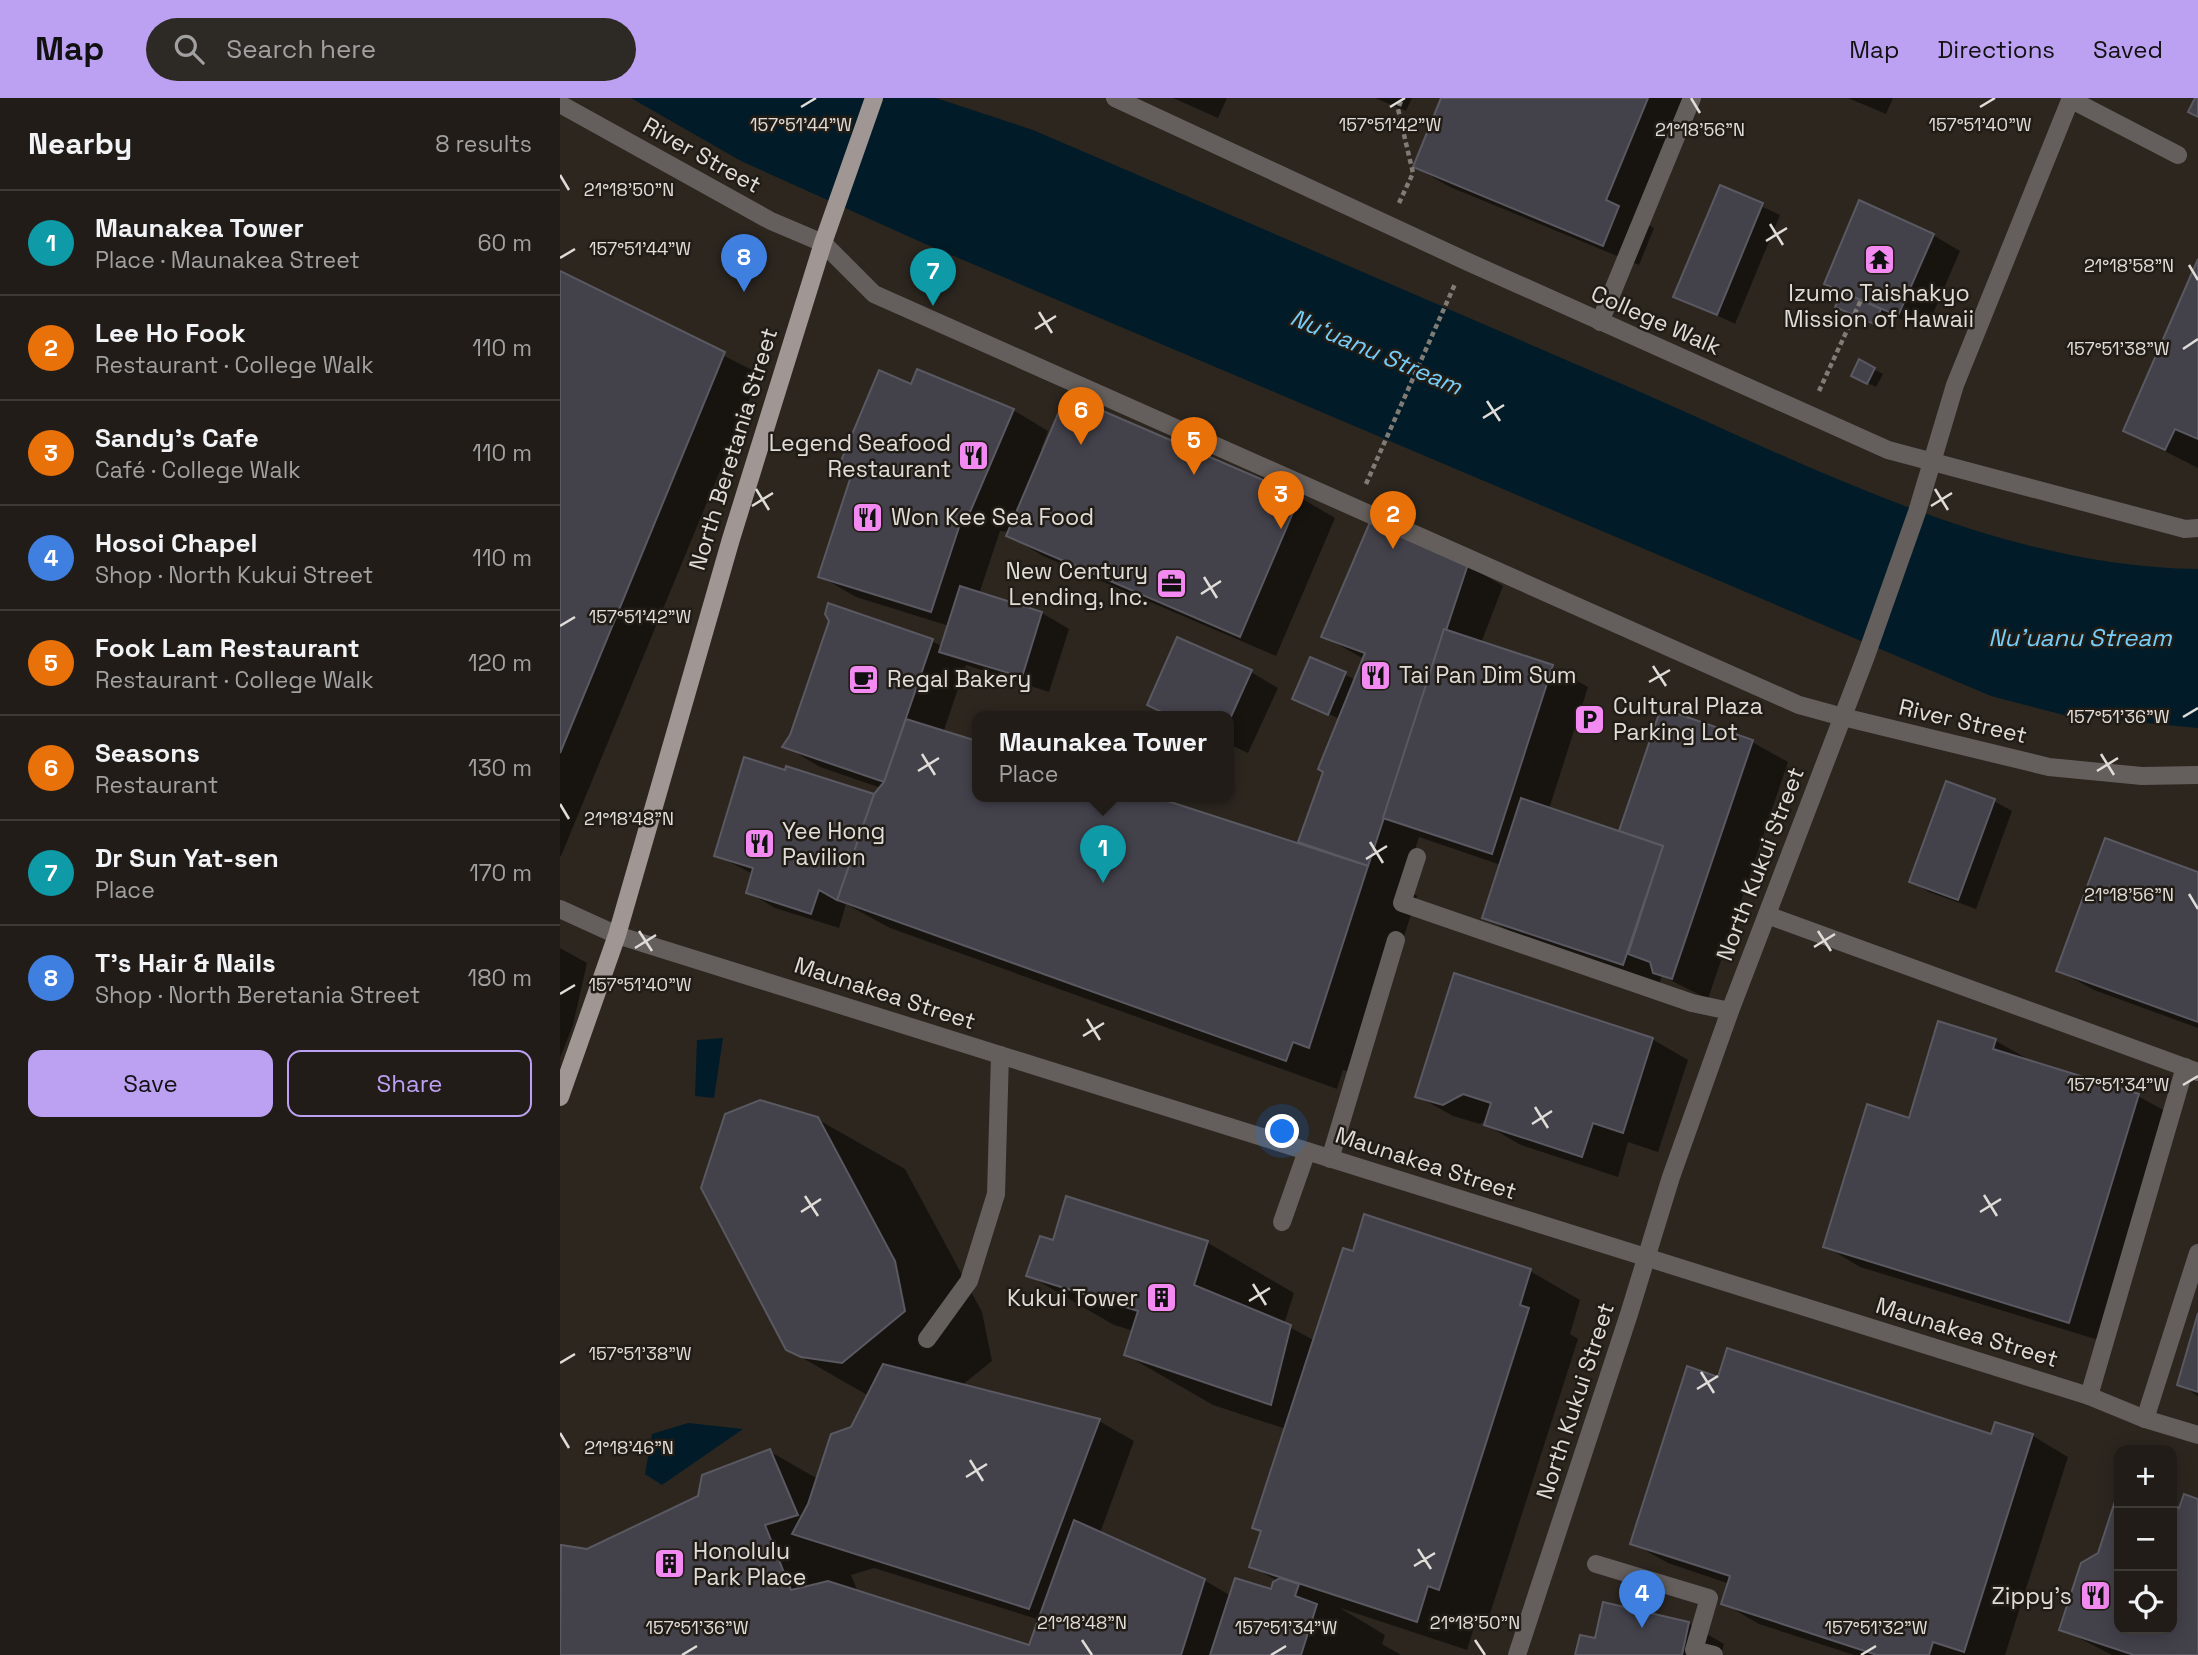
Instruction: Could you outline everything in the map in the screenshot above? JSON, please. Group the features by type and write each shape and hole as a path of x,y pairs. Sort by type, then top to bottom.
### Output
{"main road":[{"name":"North Beretania Street","path":"560,1097 617,935 731,539 822,243 874,98"}],"street":[{"name":"College Walk","path":"1115,98 1388,226 1888,450 2185,529 2198,528"},
{"path":"1600,322 1692,98"},
{"path":"2070,99 2178,155"},
{"name":"North Kukui Street","path":"1517,1655 1629,1314 1644,1258 1730,1011 1866,656 1917,512 1929,463 1955,384 2070,99"},
{"name":"River Street","path":"560,104 771,221 822,243 874,294 1799,705 2049,767 2142,776 2198,775"},
{"path":"1418,857 1402,903 1692,1003 1730,1011"},
{"name":"Maunakea Street","path":"560,909 617,935 2089,1396 2145,1419 2198,1435"},
{"path":"1767,915 2191,1070 2089,1396"},
{"path":"1330,1159 1396,940"},
{"path":"926,1339 970,1281 996,1194 1000,1055"},
{"path":"1282,1223 1307,1151"},
{"path":"2145,1419 2198,1254"},
{"path":"1596,1564 1709,1598 1694,1650 1714,1655"}],"path":[{"path":"1388,226 1413,173 1398,109 1402,98"},
{"path":"1354,508 1384,449 1448,298"},
{"path":"1808,414 1861,300"}],"water":[{"name":"Nu'uanu Stream","path":"631,98 936,98 1033,130 1902,505 1974,530 2048,550 2122,563 2198,569 2198,728 2064,715 1991,696 923,243 741,161"},
{"path":"723,1038 714,1098 695,1096 697,1040"},
{"path":"688,1423 743,1429 662,1485 645,1474 652,1434"}],"building":[{"path":"1441,98 1648,98 1606,200 1619,206 1603,246 1413,167"},
{"path":"2195,98 2198,98 2198,117 2188,112"},
{"path":"1720,185 1763,203 1717,315 1673,297"},
{"name":"Izumo Taishakyo Mission of Hawaii","path":"1859,200 1934,234 1898,316 1824,284"},
{"path":"2198,259 2198,439 2175,429 2165,450 2123,431"},
{"path":"560,271 725,352 560,753"},
{"path":"1842,292 1881,309 1874,324 1835,307"},
{"path":"1859,359 1875,368 1867,384 1851,376"},
{"path":"917,369 1014,409 970,512 964,512 931,612 818,577 852,473 838,468 879,370 911,384"},
{"path":"1066,395 1300,496 1240,637 1006,536"},
{"path":"1370,522 1468,564 1368,866 1298,842 1323,772 1318,769 1365,653 1321,637"},
{"path":"960,586 1042,612 1022,677 939,652"},
{"name":"Regal Bakery","path":"828,603 933,639 884,782 782,747 790,735 829,621 825,614"},
{"path":"1444,629 1553,665 1492,854 1383,818"},
{"path":"1177,637 1252,670 1234,711 1160,711 1147,705"},
{"path":"1310,657 1346,672 1328,715 1292,699"},
{"path":"1661,708 1753,740 1672,979 1653,973 1650,962 1628,954 1663,846 1619,831"},
{"path":"906,719 972,739 972,802 1170,802 1368,866 1309,1048 1293,1042 1286,1061 837,900 874,794 884,782"},
{"path":"744,757 785,770 786,766 874,794 837,900 819,890 811,914 746,893 753,868 714,856"},
{"path":"1946,781 1995,799 1958,900 1909,882"},
{"path":"1521,798 1663,846 1623,965 1482,918"},
{"path":"2105,838 2198,872 2198,1022 2056,971"},
{"path":"1454,973 1653,1038 1623,1133 1593,1123 1582,1157 1484,1125 1491,1103 1463,1094 1443,1105 1415,1097"},
{"path":"1938,1021 1996,1039 1993,1049 2139,1094 2069,1323 1823,1247 1867,1104 1909,1118"},
{"path":"760,1100 818,1117 895,1261 905,1311 842,1363 801,1357 786,1350 701,1188 725,1114"},
{"name":"Kukui Tower","path":"1066,1196 1208,1241 1194,1285 1291,1325 1271,1405 1124,1355 1138,1311 1026,1276 1040,1236 1053,1240"},
{"path":"1364,1214 1531,1269 1520,1305 1529,1308 1439,1590 1428,1586 1417,1622 1249,1567 1261,1531 1252,1528 1343,1248 1353,1251"},
{"path":"2198,1313 2198,1392 2177,1385"},
{"path":"1727,1348 1991,1434 1995,1422 2033,1434 1964,1652 1933,1642 1929,1655 1877,1655 1721,1604 1730,1576 1630,1544 1687,1366 1718,1377"},
{"path":"883,1364 1100,1419 1029,1609 792,1534 808,1504 831,1434 851,1427"},
{"name":"Honolulu Park Place","path":"770,1449 798,1515 765,1525 791,1590 828,1581 1029,1645 1074,1520 1205,1579 1181,1655 560,1655 561,1545 587,1549 698,1496 702,1475"},
{"name":"Zippy's","path":"2184,1494 2198,1499 2198,1655 2134,1655 2059,1630 2081,1563 2098,1553 2114,1504 2114,1634 2177,1634 2177,1507"},
{"path":"1235,1578 1271,1589 1273,1582 1280,1578 1299,1584 1295,1596 1317,1604 1301,1655 1210,1655"},
{"path":"1603,1602 1689,1622 1682,1655 1575,1655 1580,1635 1595,1638"}],"place":[{"name":"Izumo Taishakyo Mission of Hawaii","path":"1879,259"},
{"name":"T's Hair & Nails","path":"744,292"},
{"name":"Dr Sun Yat-sen","path":"933,306"},
{"name":"Seasons","path":"1081,445"},
{"name":"Legend Seafood Restaurant","path":"974,456"},
{"name":"Fook Lam Restaurant","path":"1194,475"},
{"name":"Won Kee Sea Food","path":"868,517"},
{"name":"Sandy’s Cafe","path":"1281,529"},
{"name":"Lee Ho Fook","path":"1393,549"},
{"name":"New Century Lending, Inc.","path":"1171,584"},
{"name":"Tai Pan Dim Sum","path":"1376,675"},
{"name":"Regal Bakery","path":"864,679"},
{"name":"Cultural Plaza Parking Lot","path":"1590,719"},
{"name":"Yee Hong Pavilion","path":"759,844"},
{"name":"Maunakea Tower","path":"1103,883"},
{"name":"Kukui Tower","path":"1161,1298"},
{"name":"Honolulu Park Place","path":"670,1564"},
{"name":"Zippy's","path":"2095,1596"},
{"name":"Hosoi Chapel","path":"1642,1628"}],"water label":[{"name":"Nuʻuanu Stream","path":"1376,352"}]}
